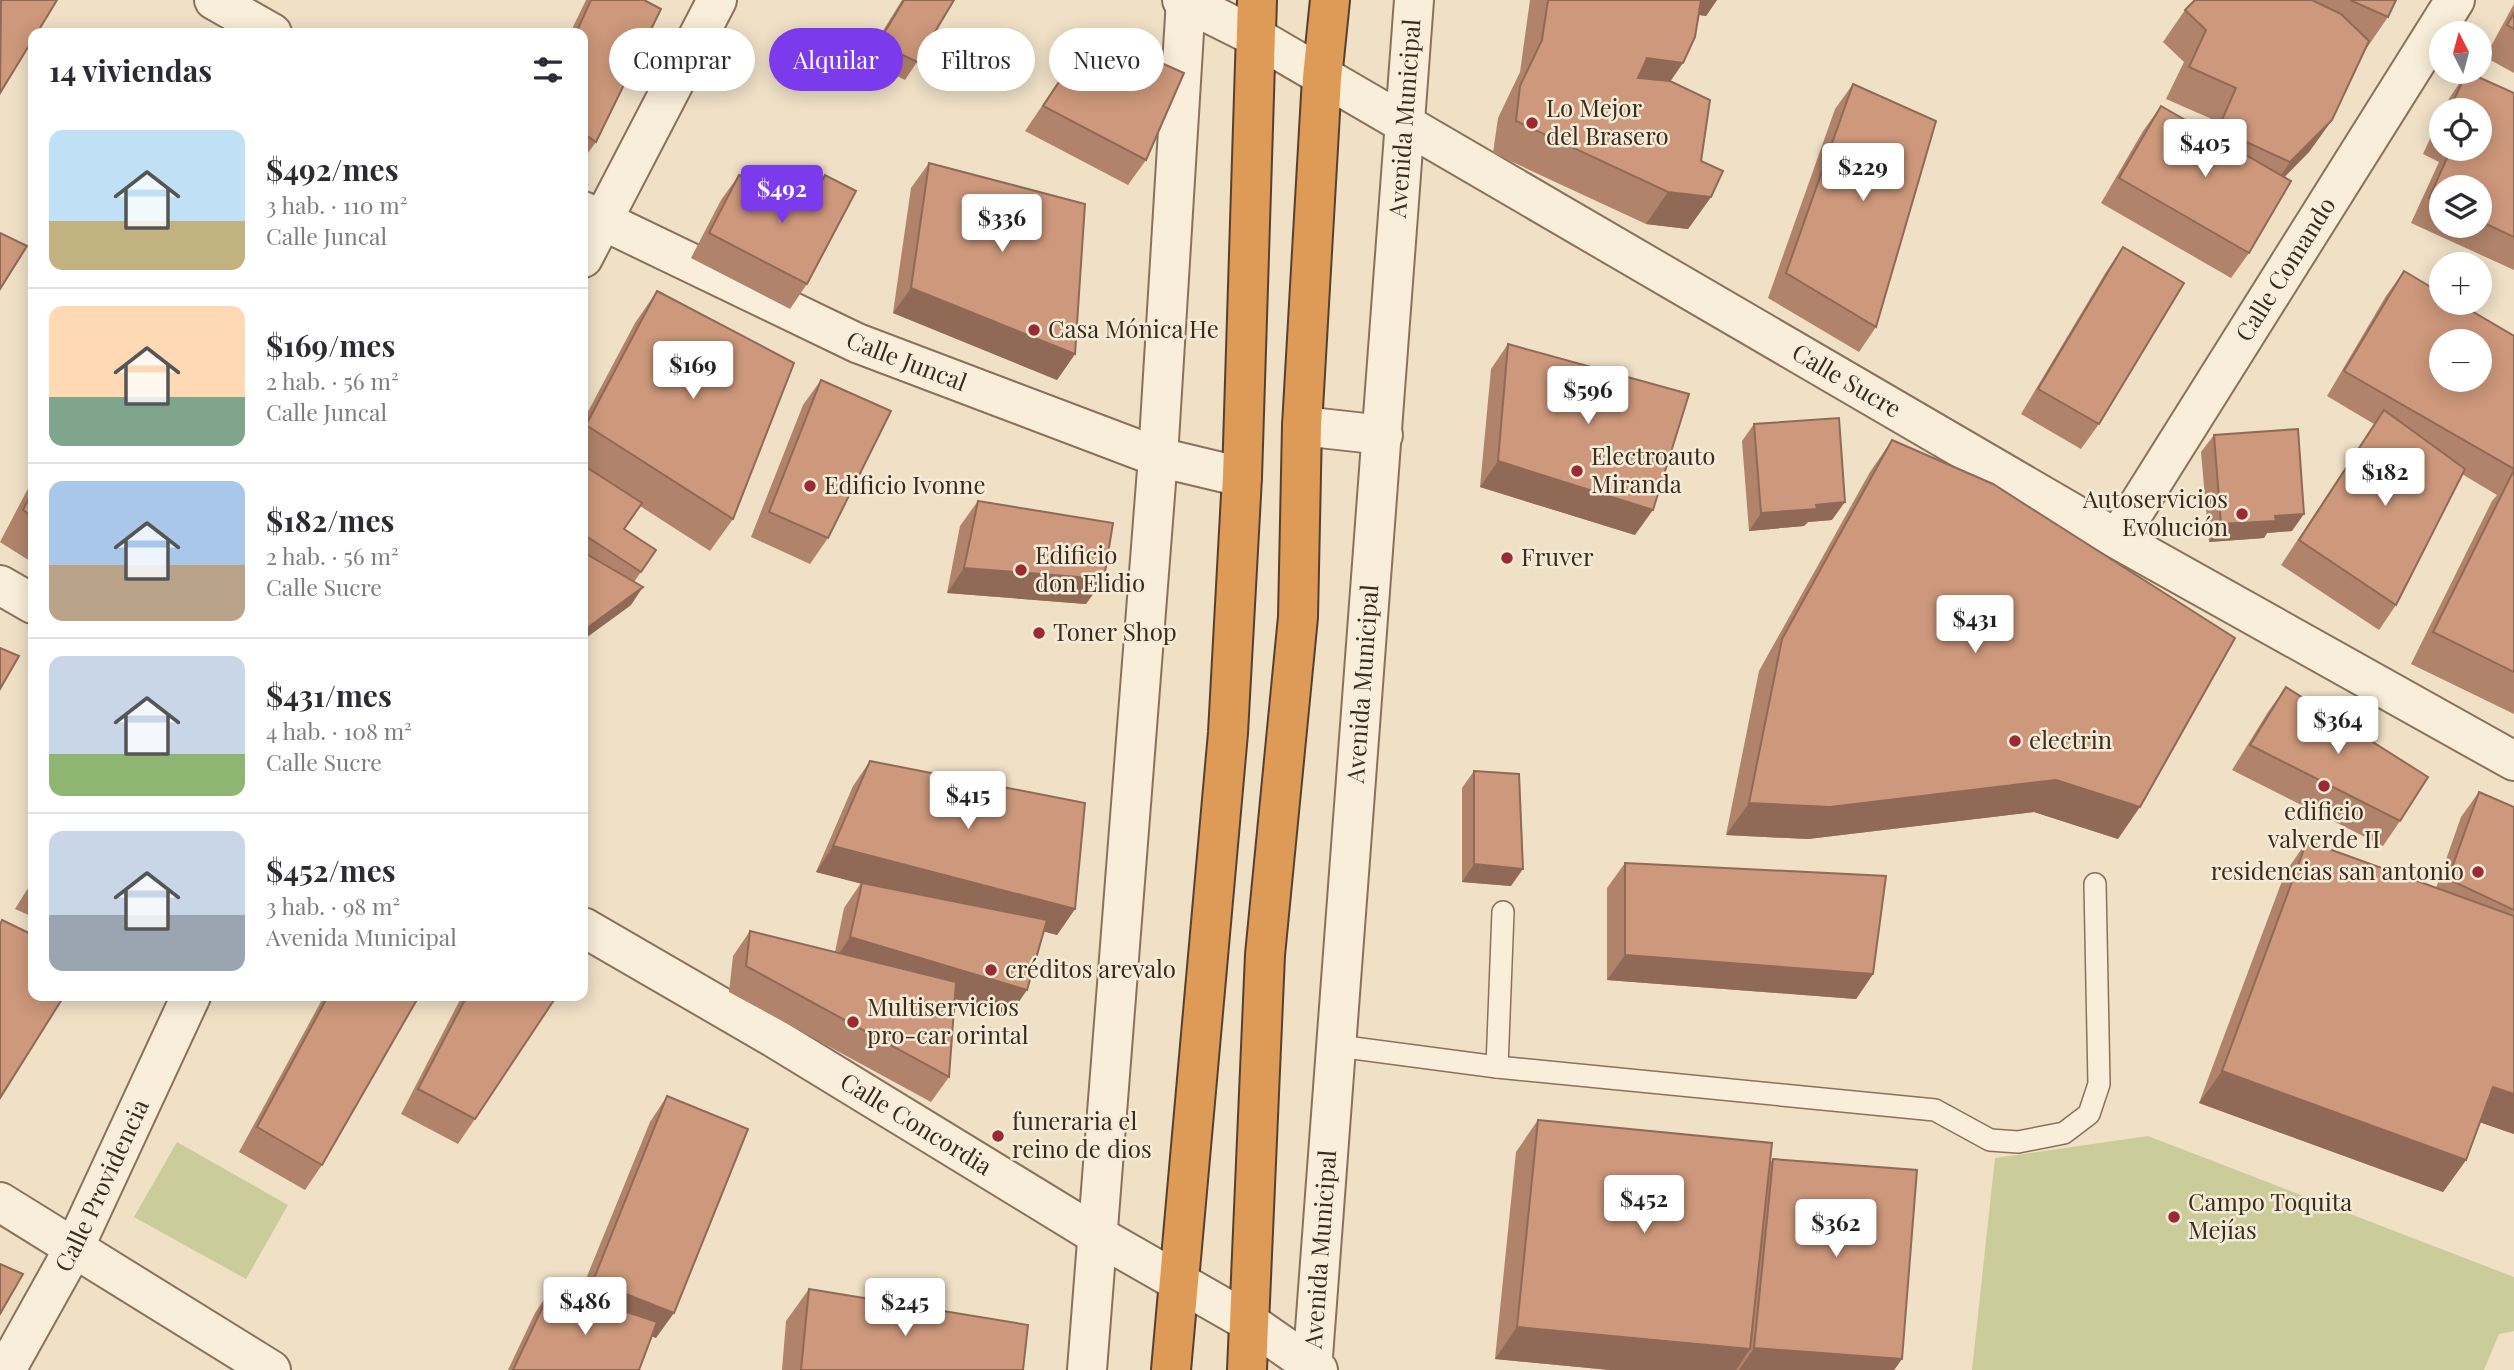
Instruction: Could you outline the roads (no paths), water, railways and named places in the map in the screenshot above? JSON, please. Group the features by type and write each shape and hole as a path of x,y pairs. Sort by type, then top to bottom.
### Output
{"highway":[{"path":"1247,1370 1265,956 1298,617 1302,426 1322,78 1330,0"},
{"path":"1171,1370 1228,733 1242,478 1255,18"}],"street":[{"path":"214,0 263,28"},
{"path":"588,238 593,217 717,0"},
{"name":"Avenida Municipal","path":"1314,1369 1414,0"},
{"name":"Calle Comando","path":"2117,539 2455,0"},
{"path":"1087,1370 1095,1234 1158,457 1185,1"},
{"name":"Calle Sucre","path":"1185,1 1255,18 1322,78 2117,539 2514,761"},
{"name":"Calle Juncal","path":"593,217 857,343 1158,457 1242,478"},
{"path":"1302,426 1383,435"},
{"path":"0,585 28,601"},
{"name":"Calle Concordia","path":"588,930 771,1036 1095,1234 1249,1322 1314,1369"},
{"name":"Calle Providencia","path":"6,1370 74,1248 189,1001"},
{"path":"0,1202 271,1370"}],"lane":[{"path":"1338,1046 1497,1067 1935,1110 1990,1140 2018,1142 2064,1133 2089,1114 2099,1084 2095,884"},
{"path":"1497,1067 1503,912"}],"place":[{"name":"Lo Mejor del Brasero","path":"1532,123"},
{"name":"Casa Mónica He","path":"1034,330"},
{"name":"Electroauto Miranda","path":"1577,471"},
{"name":"Edificio Ivonne","path":"810,486"},
{"name":"Autoservicios Evolución","path":"2242,514"},
{"name":"Fruver","path":"1507,558"},
{"name":"Edificio don Elidio","path":"1021,570"},
{"name":"Toner Shop","path":"1039,633"},
{"name":"electrin","path":"2015,741"},
{"name":"edificio valverde II","path":"2324,786"},
{"name":"residencias san antonio","path":"2478,872"},
{"name":"créditos arevalo","path":"991,970"},
{"name":"Multiservicios pro-car orintal","path":"853,1022"},
{"name":"funeraria el reino de dios","path":"998,1136"},
{"name":"Campo Toquita Mejías","path":"2174,1217"}]}
